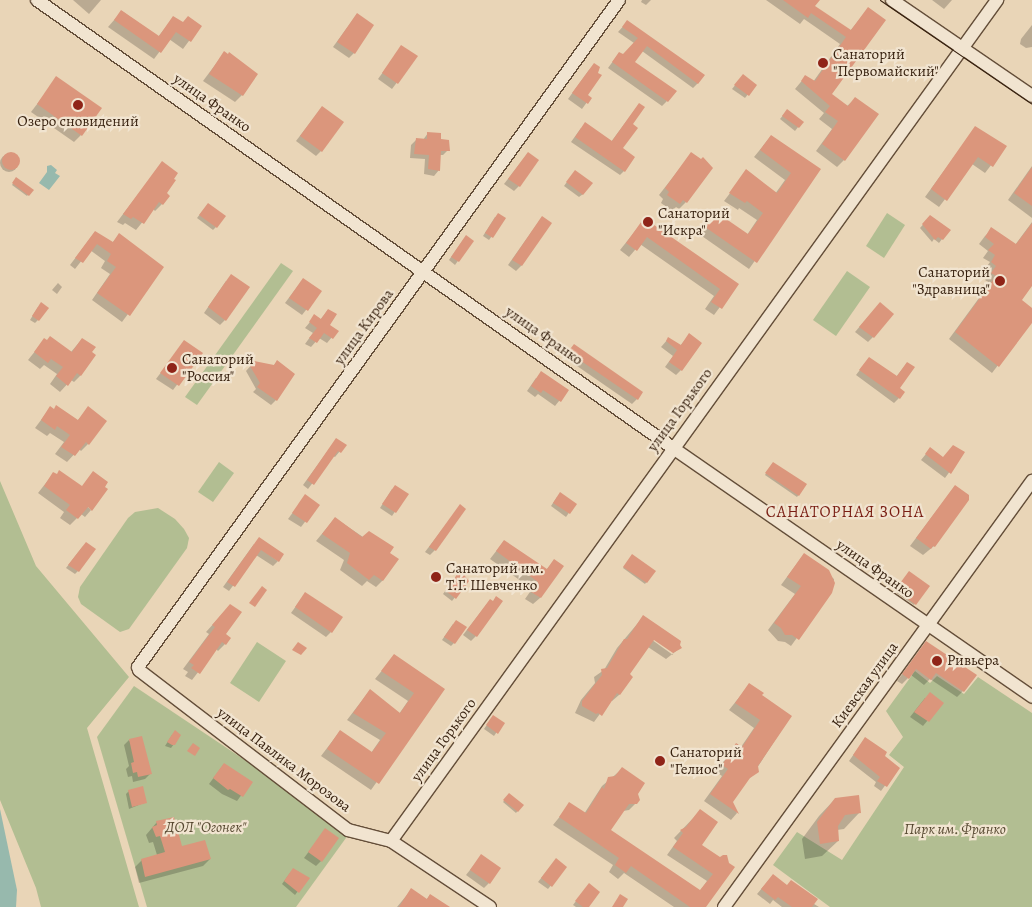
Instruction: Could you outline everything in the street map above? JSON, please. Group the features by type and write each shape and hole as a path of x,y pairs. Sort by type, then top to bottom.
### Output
{"street":[{"name":"улица Франко","path":"37,0 673,448 1032,697"},
{"name":"улица Кирова","path":"142,672 139,670 140,665 619,0"},
{"path":"892,0 1032,96"},
{"name":"улица Горького","path":"391,841 997,0"},
{"name":"Киевская улица","path":"724,907 1032,481"},
{"name":"улица Павлика Морозова","path":"142,672 348,830 391,841 490,907"}],"green space":[{"path":"887,213 905,225 884,258 866,246"},
{"path":"281,263 293,271 197,405 185,397"},
{"path":"847,271 870,287 836,336 813,320"},
{"path":"219,462 234,473 213,502 198,492"},
{"path":"0,481 36,566 129,677 87,728 139,907 41,907 36,888 0,800"},
{"path":"158,508 175,519 184,529 189,538 187,548 129,629 120,632 81,604 78,597 80,587 128,518 135,512"},
{"path":"257,642 286,661 259,702 230,683"},
{"name":"Парк им. Франко","path":"915,671 930,683 937,676 964,694 978,677 1032,713 1032,907 830,907 773,865 797,832 842,860 904,767 889,755 903,737 886,711"},
{"name":"ДОЛ \"Огонек\"","path":"134,686 351,831 296,907 147,907 97,737"}],"water":[{"path":"51,165 57,170 55,173 60,176 49,190 39,183 47,172 47,166"},
{"path":"0,809 17,890 16,907 0,907"}],"building":[{"path":"783,0 820,0 815,6 851,30 868,7 886,20 832,94 848,106 855,97 879,114 845,161 822,144 838,121 825,112 830,106 801,81 805,75 815,81 846,37 811,13 808,18"},
{"path":"121,10 159,36 173,16 183,22 188,16 202,26 191,42 176,32 161,53 114,20"},
{"path":"357,13 374,25 355,54 337,42"},
{"path":"627,20 705,75 698,84 647,46 635,62 677,91 668,102 612,62 619,52 623,54 638,38 622,27"},
{"path":"401,45 418,56 398,84 382,73"},
{"path":"224,51 228,54 229,52 258,74 243,96 209,74"},
{"path":"594,63 600,67 598,73 602,75 588,95 592,98 588,104 572,93"},
{"path":"743,74 757,85 749,96 734,85"},
{"path":"56,76 102,108 82,136 37,104"},
{"path":"639,103 645,107 633,124 638,128 623,148 635,157 625,172 575,137 585,122 612,141"},
{"path":"322,106 344,122 322,152 300,136"},
{"path":"787,109 804,122 799,128 782,116"},
{"path":"975,126 1007,146 993,167 978,157 947,201 931,189"},
{"path":"427,132 441,133 441,139 449,140 450,151 441,151 440,171 428,169 429,155 414,154 416,138 427,139"},
{"path":"771,135 821,169 757,263 705,227 716,212 748,234 763,213 747,201 745,203 729,193 746,169 777,193 791,173 760,150"},
{"path":"11,152 17,155 20,161 17,167 11,170 5,167 2,161 5,155"},
{"path":"528,152 539,160 520,187 508,179"},
{"path":"691,152 701,159 703,157 713,168 687,203 683,200 680,204 667,195 669,192 665,188"},
{"path":"162,161 178,173 174,179 176,180 167,193 170,196 163,205 159,202 144,224 133,217 131,219 123,214"},
{"path":"1032,167 1032,206 1014,193"},
{"path":"575,170 593,183 583,195 566,182"},
{"path":"16,177 34,190 29,196 12,183"},
{"path":"208,203 226,216 217,228 199,215"},
{"path":"498,213 506,218 493,238 485,233"},
{"path":"930,215 951,230 943,240 938,237 935,240 922,224"},
{"path":"542,216 552,223 522,266 512,260"},
{"path":"644,218 739,284 722,309 711,302 720,289 647,237 637,251 626,243"},
{"path":"1032,223 1032,286 1022,300 1032,308 1032,323 999,367 955,332 996,276 991,273 996,266 991,262 995,255 988,250 994,244 985,237 991,227 1016,244"},
{"path":"95,231 113,242 119,233 164,267 130,316 97,293 116,267 107,261 111,254 97,244 83,263 75,258"},
{"path":"466,235 474,241 459,262 451,257"},
{"path":"231,274 250,287 226,321 208,307"},
{"path":"303,278 322,291 308,311 289,298"},
{"path":"41,302 49,308 39,321 32,316"},
{"path":"880,302 894,314 874,338 859,327"},
{"path":"328,309 337,314 330,325 339,331 333,339 324,333 317,343 309,338 317,328 309,322 314,314 321,319"},
{"path":"689,333 702,343 682,371 669,362 677,350 666,341 668,337 681,345"},
{"path":"50,336 72,352 82,338 96,347 92,352 96,355 81,376 77,373 68,386 56,376 63,367 51,359 48,363 34,352 44,338 47,340"},
{"path":"184,340 203,353 179,386 160,373"},
{"path":"574,344 643,392 638,400 568,352"},
{"path":"869,357 897,376 907,362 915,367 900,388 905,392 900,399 859,370"},
{"path":"277,360 295,374 277,401 257,387 260,383 250,366 254,361 274,365"},
{"path":"541,371 569,390 561,402 543,390 541,393 531,386"},
{"path":"56,405 78,420 88,406 107,421 89,445 86,442 75,456 61,447 70,435 57,426 55,430 41,420 50,406 54,409"},
{"path":"336,438 347,445 341,453 338,451 314,485 307,480"},
{"path":"953,445 965,452 951,474 925,454 930,447 943,457"},
{"path":"773,462 807,484 799,496 765,473"},
{"path":"59,470 82,486 93,471 108,482 105,487 108,489 92,511 88,507 78,519 66,510 70,505 44,486 53,472 57,474"},
{"path":"395,485 409,494 396,513 382,504"},
{"path":"955,485 969,495 969,500 935,547 933,546 931,549 916,538"},
{"path":"560,492 577,504 570,514 553,503"},
{"path":"305,494 320,505 307,523 292,513"},
{"path":"460,504 466,509 436,551 429,547"},
{"path":"335,517 362,537 369,531 394,547 390,553 399,559 383,581 374,575 369,580 347,563 350,553 322,534"},
{"path":"259,537 284,554 279,562 261,550 235,587 227,582"},
{"path":"504,540 547,569 554,559 564,566 541,598 531,592 538,582 496,551"},
{"path":"86,542 96,549 79,572 68,565"},
{"path":"804,553 829,570 835,583 832,593 799,640 792,635 785,635 781,628 774,623 801,586 787,577"},
{"path":"632,554 656,571 647,583 623,567"},
{"path":"460,570 469,581 456,599 446,591"},
{"path":"909,571 930,586 916,605 895,590"},
{"path":"262,586 267,590 255,607 249,603"},
{"path":"305,592 343,617 332,633 295,607"},
{"path":"496,596 503,601 477,637 467,630 490,599 493,601"},
{"path":"230,604 242,612 226,634 231,638 226,645 222,642 200,674 191,668 194,665 189,662 215,627 212,625"},
{"path":"643,615 681,641 680,645 682,648 673,653 654,640 630,674 633,677 620,695 617,693 602,716 598,713 596,714 582,706 582,701 602,675 601,669 607,668 624,639 627,639"},
{"path":"456,620 467,627 455,644 444,637"},
{"path":"926,641 977,675 964,692 936,673 931,680 916,669 909,679 902,674"},
{"path":"298,642 307,648 301,655 292,650"},
{"path":"394,654 445,689 379,784 327,749 340,730 372,752 386,733 353,713 370,689 400,713 414,693 381,671"},
{"path":"749,683 764,693 762,695 792,716 758,766 759,772 750,778 733,802 739,814 710,794 728,769 722,765 736,743 742,747 760,720 735,703"},
{"path":"930,692 944,703 929,722 914,712"},
{"path":"493,715 505,723 498,734 486,725"},
{"path":"175,730 181,735 175,745 172,745 167,742"},
{"path":"142,736 152,774 138,777 137,772 133,773 131,763 134,762 129,739"},
{"path":"865,737 887,752 885,756 900,768 887,787 877,781 880,777 853,755"},
{"path":"193,743 200,748 195,756 187,751"},
{"path":"224,763 253,782 243,797 230,789 228,790 213,778"},
{"path":"622,767 645,783 638,794 640,800 637,804 629,804 611,830 700,890 713,874 673,847 683,833 680,830 686,827 700,809 718,822 702,845 720,857 727,855 729,863 735,867 706,907 690,907 631,866 626,873 615,865 619,858 559,817 569,802 586,813 602,787 604,789 608,777 615,776"},
{"path":"143,786 147,803 132,807 128,790"},
{"path":"509,793 524,805 518,812 503,800"},
{"path":"859,795 861,813 845,815 838,826 839,841 820,844 817,822 835,798"},
{"path":"174,817 182,846 205,840 211,859 145,877 141,859 165,852 160,836 156,837 152,827 157,825 156,821"},
{"path":"325,828 339,838 322,862 308,852"},
{"path":"481,854 501,868 490,884 470,870"},
{"path":"556,858 567,867 552,887 541,878"},
{"path":"293,868 310,878 299,893 284,881"},
{"path":"773,874 787,885 791,880 818,899 812,907 792,907 778,897 775,900 761,889"},
{"path":"589,883 600,892 589,907 583,907 575,901"},
{"path":"411,888 427,899 430,894 450,907 399,907"},
{"path":"620,894 628,899 623,907 612,907"}],"tram line":[{"path":"880,0 1032,104"}],"place":[{"name":"Санаторий \"Первомайский\"","path":"823,63"},
{"name":"Озеро сновидений","path":"78,105"},
{"name":"Санаторий \"Искра\"","path":"648,222"},
{"name":"Санаторий \"Здравница\"","path":"1000,281"},
{"name":"Санаторий \"Россия\"","path":"172,368"},
{"name":"Санаторий им. Т.Г. Шевченко","path":"436,577"},
{"name":"Ривьера","path":"937,661"},
{"name":"Санаторий \"Гелиос\"","path":"660,761"}],"district":[{"name":"САНАТОРНАЯ ЗОНА","path":"845,512"}]}
